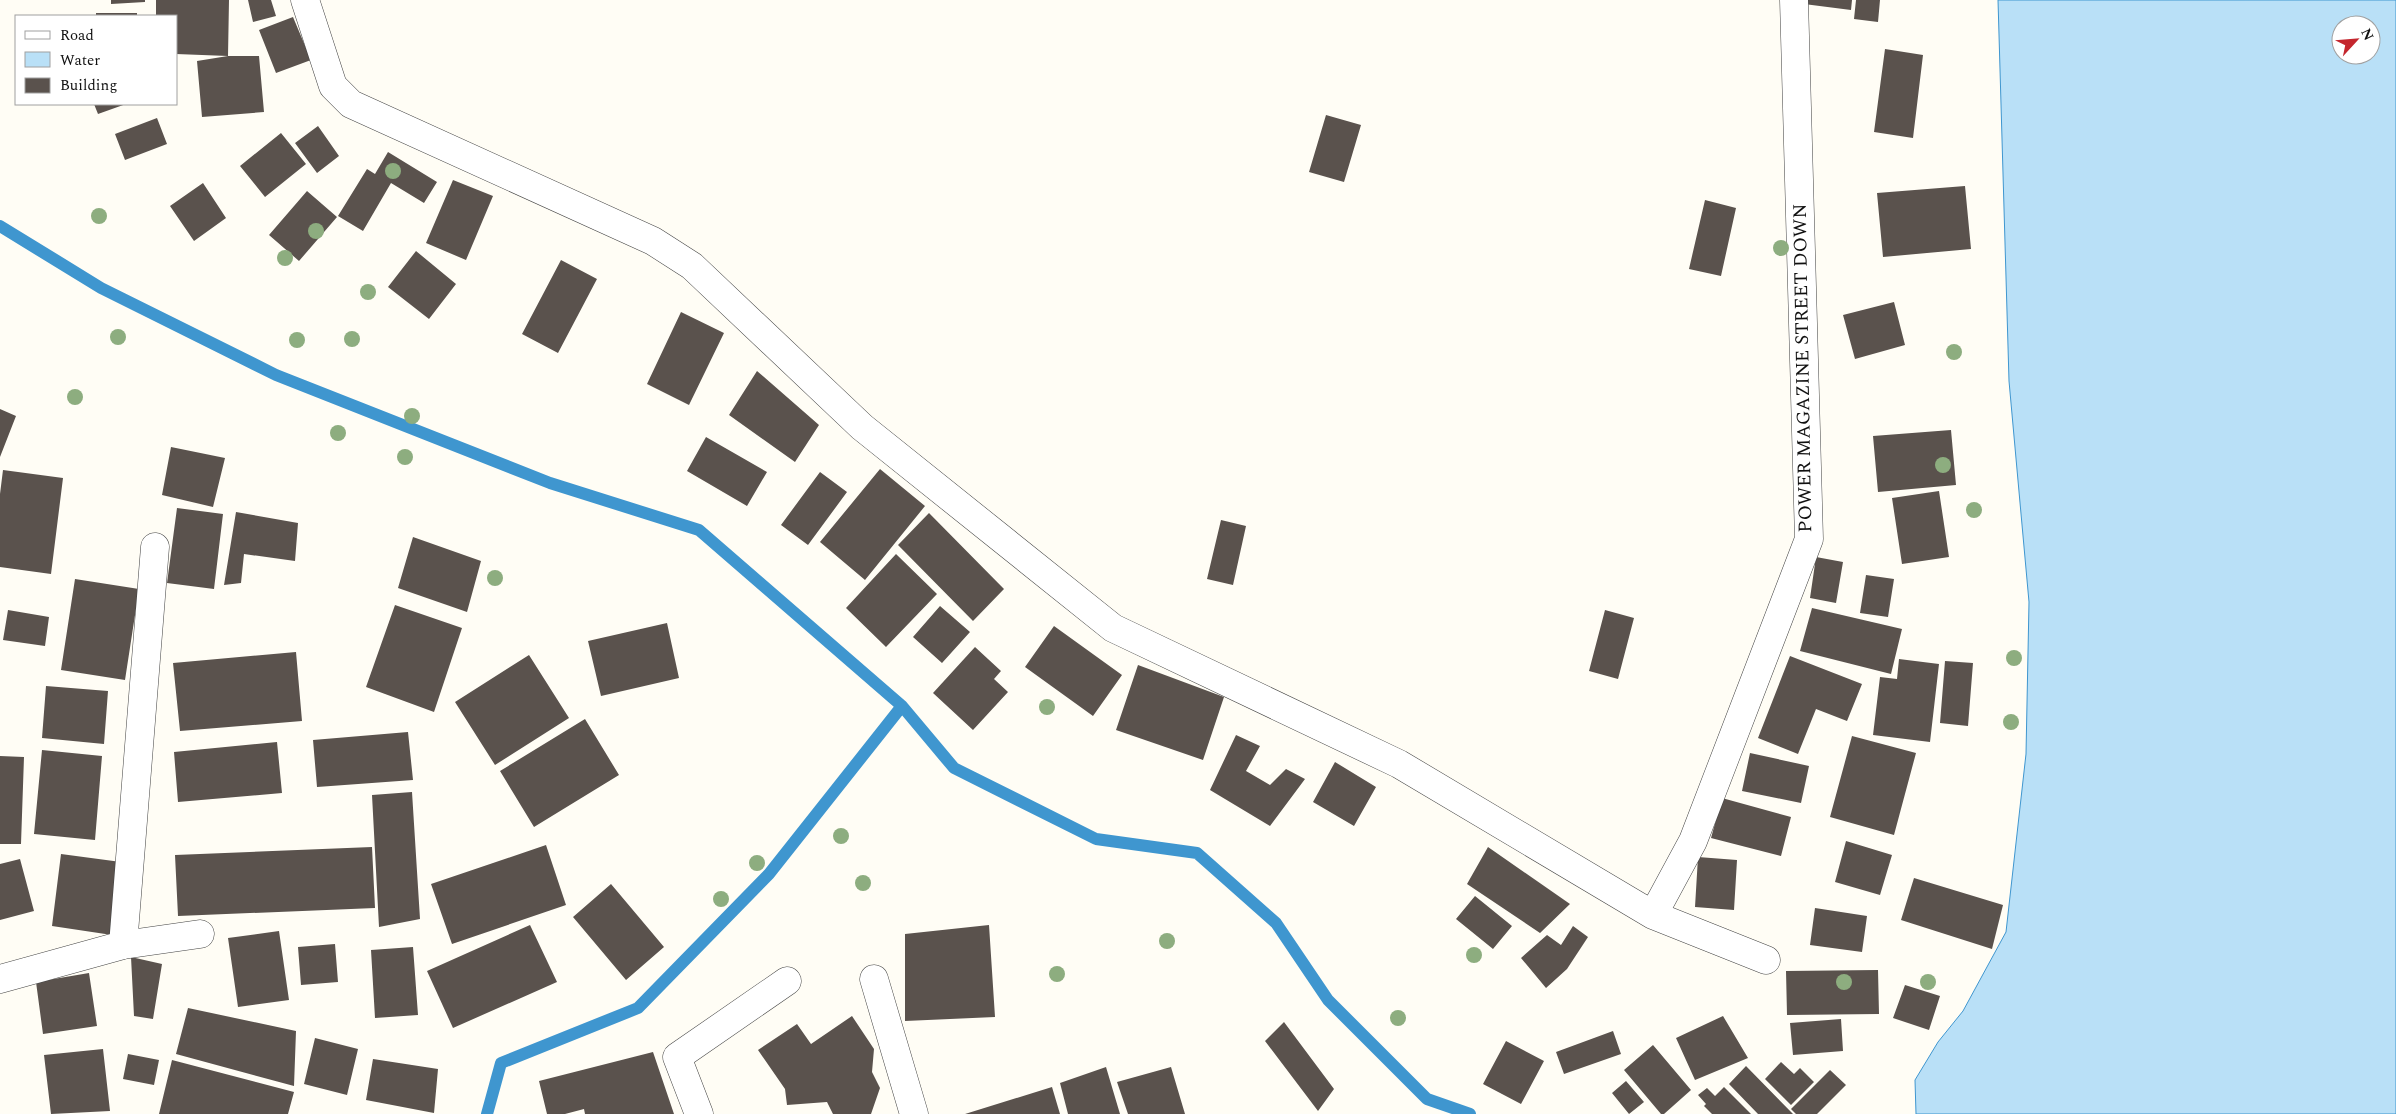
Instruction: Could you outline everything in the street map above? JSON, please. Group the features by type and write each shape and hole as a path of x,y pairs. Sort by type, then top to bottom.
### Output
{"street":[{"path":"305,0 333,86 351,104 653,241 692,266 862,427 1114,628 1399,764 1653,916 1766,960"},
{"name":"POWER MAGAZINE STREET DOWN","path":"1653,916 1693,841 1809,539 1794,0"},
{"path":"123,945 155,547"},
{"path":"0,979 123,945 200,934"},
{"path":"874,979 914,1114"},
{"path":"699,1114 677,1057 787,981"}],"water":[{"path":"1998,0 2396,0 2396,1114 1916,1114 1915,1080 1938,1042 1963,1011 2006,932 2026,754 2029,602 2009,381"}],"building":[{"path":"111,0 145,0 145,2 111,4"},
{"path":"156,0 229,0 228,56 178,54 178,15 156,15"},
{"path":"248,0 271,0 276,16 253,22"},
{"path":"1805,0 1852,0 1851,10 1804,4"},
{"path":"1856,0 1880,0 1878,22 1854,19"},
{"path":"96,13 137,13 137,15 96,15"},
{"path":"293,17 311,60 276,73 259,30"},
{"path":"1885,49 1923,55 1913,138 1874,132"},
{"path":"228,56 259,56 264,112 202,117 197,61"},
{"path":"94,105 123,105 98,114"},
{"path":"1326,115 1361,125 1344,182 1309,172"},
{"path":"157,118 167,144 125,160 115,134"},
{"path":"318,126 339,156 317,173 295,143"},
{"path":"281,133 306,164 265,197 240,166"},
{"path":"388,152 437,182 424,203 391,183 363,231 338,216 367,169 375,174"},
{"path":"453,180 493,196 466,260 426,243"},
{"path":"203,183 226,218 194,241 170,206"},
{"path":"1965,186 1971,249 1883,257 1877,193"},
{"path":"307,191 337,217 299,261 269,235"},
{"path":"1705,200 1736,208 1721,276 1689,269"},
{"path":"416,251 456,284 429,319 388,287"},
{"path":"561,260 597,279 558,353 522,334"},
{"path":"1894,302 1905,345 1855,359 1843,315"},
{"path":"681,312 724,333 689,405 647,384"},
{"path":"757,371 819,425 795,462 729,415"},
{"path":"0,409 16,416 0,457"},
{"path":"1951,430 1956,485 1878,492 1873,436"},
{"path":"706,437 767,472 747,506 687,471"},
{"path":"171,447 225,458 213,507 162,495"},
{"path":"880,469 925,506 865,580 820,542"},
{"path":"3,470 63,478 51,574 0,567 0,494"},
{"path":"820,472 847,492 808,545 781,525"},
{"path":"1939,491 1949,557 1902,564 1892,498"},
{"path":"177,508 223,514 214,589 167,583"},
{"path":"236,512 298,523 295,561 244,554 241,583 224,585"},
{"path":"929,513 1004,589 973,621 898,545"},
{"path":"1221,520 1246,526 1233,585 1207,579"},
{"path":"413,537 481,561 467,612 398,588"},
{"path":"896,554 937,594 886,647 846,608"},
{"path":"1816,557 1843,562 1836,603 1810,598"},
{"path":"1866,575 1894,579 1888,617 1860,613"},
{"path":"75,579 139,589 125,680 61,670"},
{"path":"395,605 462,628 434,712 366,687"},
{"path":"940,606 970,632 942,663 913,637"},
{"path":"1812,608 1902,629 1891,674 1800,651"},
{"path":"8,610 49,617 45,646 3,640"},
{"path":"1605,610 1634,618 1618,679 1589,671"},
{"path":"667,623 679,678 601,696 588,641"},
{"path":"1054,626 1122,675 1093,716 1025,667"},
{"path":"975,647 1001,671 994,679 1008,692 973,730 933,693"},
{"path":"296,652 302,721 180,731 173,663"},
{"path":"529,655 569,718 495,765 455,702"},
{"path":"1790,656 1862,684 1847,721 1816,709 1798,754 1758,738"},
{"path":"1899,659 1939,664 1930,742 1873,735 1880,677 1897,679"},
{"path":"1945,661 1973,663 1968,726 1940,723"},
{"path":"1138,665 1224,697 1203,760 1116,730"},
{"path":"46,686 108,691 104,744 42,738"},
{"path":"585,719 619,775 534,827 500,771"},
{"path":"408,732 413,780 317,787 313,740"},
{"path":"1236,735 1260,746 1246,771 1270,785 1286,769 1305,779 1270,826 1210,790"},
{"path":"1852,736 1916,753 1894,835 1830,817"},
{"path":"277,742 282,793 178,802 174,752"},
{"path":"42,750 102,756 95,840 34,834"},
{"path":"1750,753 1809,766 1801,803 1742,791"},
{"path":"0,756 24,757 21,844 0,844"},
{"path":"1335,762 1376,787 1354,826 1313,802"},
{"path":"412,792 420,919 379,927 372,795"},
{"path":"1722,798 1791,817 1781,856 1711,838"},
{"path":"1846,841 1892,855 1880,895 1835,882"},
{"path":"546,845 566,905 452,944 431,884"},
{"path":"372,847 375,908 178,916 175,855"},
{"path":"1488,847 1570,904 1540,933 1467,884"},
{"path":"61,854 121,862 112,935 52,926"},
{"path":"1698,857 1737,860 1734,910 1695,907"},
{"path":"20,859 34,911 0,920 0,864"},
{"path":"1914,878 2003,905 1992,949 1901,920"},
{"path":"611,884 664,947 626,980 573,917"},
{"path":"1475,896 1512,926 1493,949 1456,919"},
{"path":"1815,908 1867,916 1862,952 1810,945"},
{"path":"530,925 557,982 453,1028 427,971"},
{"path":"989,925 995,1017 905,1021 905,934"},
{"path":"1573,926 1588,937 1567,969 1546,988 1521,958 1547,935 1561,945"},
{"path":"279,931 289,1000 238,1007 228,938"},
{"path":"335,944 338,982 301,985 298,947"},
{"path":"413,947 418,1015 375,1018 371,950"},
{"path":"131,957 162,964 153,1019 134,1016"},
{"path":"1878,970 1879,1014 1787,1015 1786,971"},
{"path":"89,973 97,1026 43,1034 36,982"},
{"path":"1905,985 1940,996 1929,1030 1893,1018"},
{"path":"188,1008 296,1031 294,1086 176,1054"},
{"path":"852,1016 874,1049 872,1072 880,1088 871,1114 833,1114 827,1102 787,1105 785,1089 758,1050 797,1024 811,1044"},
{"path":"1723,1016 1748,1058 1695,1080 1676,1038"},
{"path":"1841,1019 1843,1051 1793,1055 1790,1023"},
{"path":"1284,1022 1334,1089 1318,1111 1265,1041"},
{"path":"1613,1031 1621,1054 1564,1074 1556,1052"},
{"path":"315,1038 358,1049 347,1095 304,1084"},
{"path":"1506,1041 1544,1061 1521,1104 1483,1084"},
{"path":"1653,1045 1691,1090 1664,1114 1661,1114 1624,1070"},
{"path":"103,1049 110,1111 51,1114 44,1055"},
{"path":"653,1052 674,1114 585,1114 584,1109 565,1114 547,1114 539,1081"},
{"path":"128,1054 159,1060 154,1085 123,1079"},
{"path":"373,1059 438,1069 434,1113 366,1100"},
{"path":"172,1060 294,1092 288,1114 159,1114"},
{"path":"1781,1062 1794,1074 1800,1068 1814,1082 1791,1105 1765,1079"},
{"path":"1746,1066 1793,1114 1758,1114 1729,1084"},
{"path":"1106,1067 1120,1114 1068,1114 1060,1083"},
{"path":"1171,1067 1185,1114 1128,1114 1117,1082"},
{"path":"1830,1070 1846,1085 1817,1114 1796,1114 1791,1109"},
{"path":"1626,1081 1644,1102 1629,1114 1612,1093"},
{"path":"1052,1087 1060,1114 965,1114"},
{"path":"1724,1087 1751,1114 1712,1114 1704,1106 1706,1104 1698,1095 1707,1088 1715,1096"}],"waterway":[{"path":"0,226 101,288 276,375 550,483 699,530 902,706 954,768 1096,839 1197,853 1276,923 1328,1000 1427,1099 1470,1114"},
{"path":"487,1114 501,1063 638,1008 769,874 902,706"}]}
